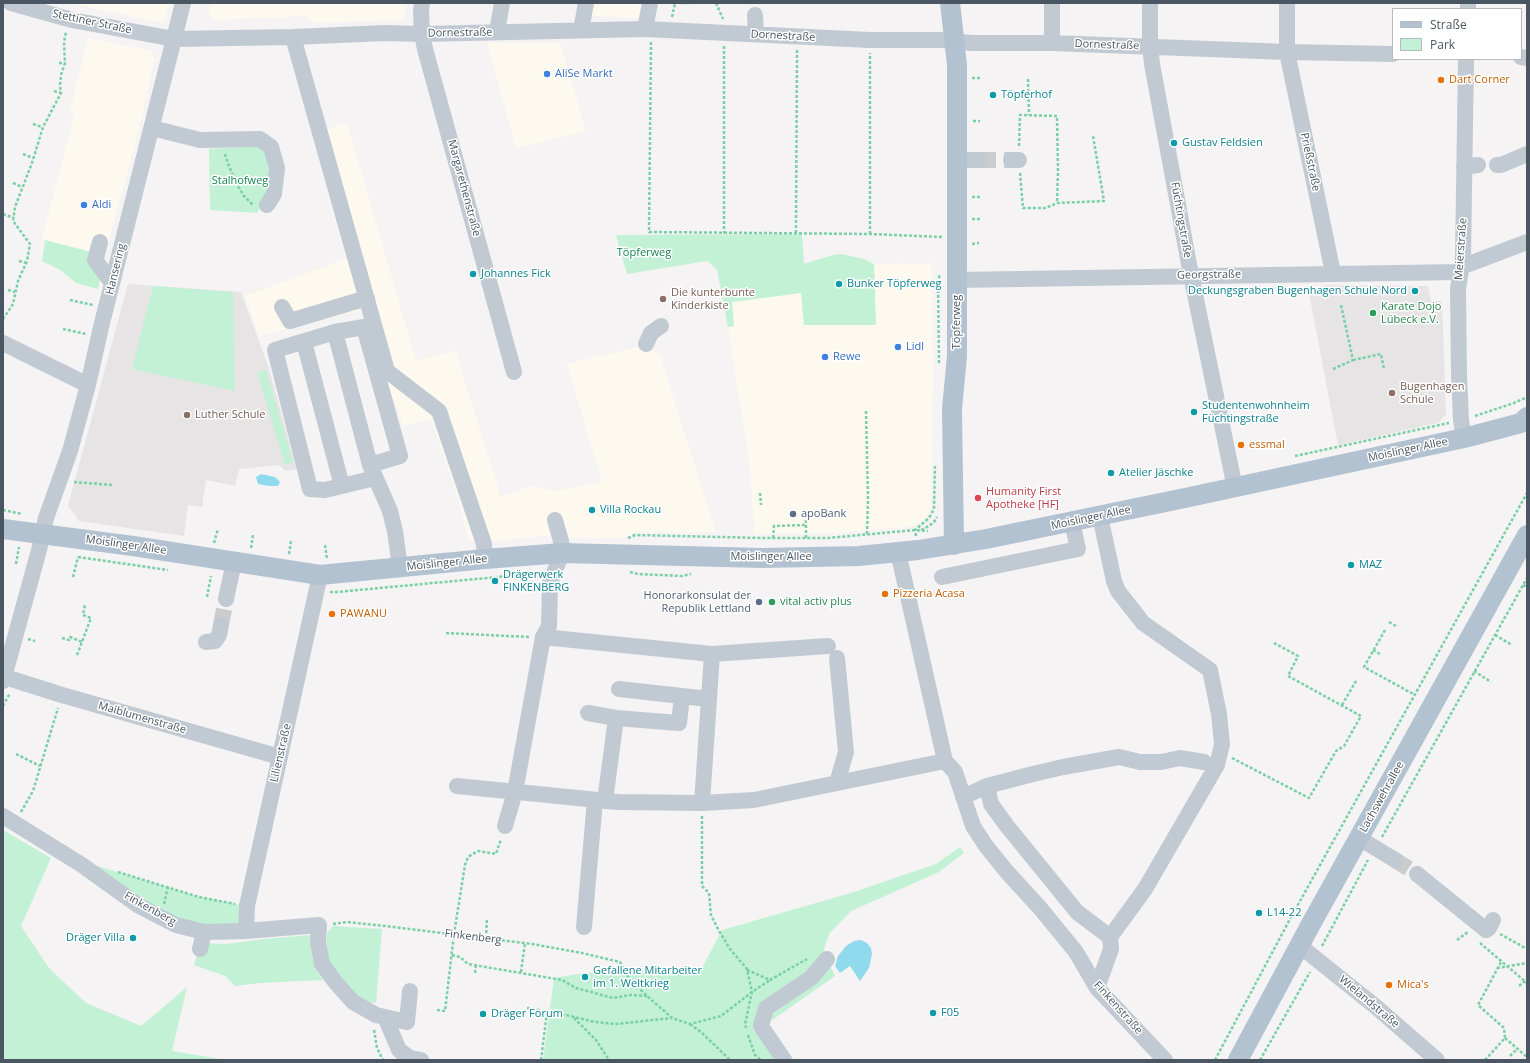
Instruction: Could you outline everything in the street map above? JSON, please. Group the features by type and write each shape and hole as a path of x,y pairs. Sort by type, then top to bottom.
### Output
{"main road":[{"name":"Töpferweg","path":"950,3 957,65 957,356 952,409 954,544"},
{"name":"Moislinger Allee","path":"3,530 133,546 320,575 562,553 763,558 859,556 954,544 1072,522 1235,488 1462,429 1525,421"},
{"name":"Lachswehrallee","path":"1238,1060 1300,946 1367,843 1527,535"}],"street":[{"name":"Stettiner Straße","path":"11,3 72,20 174,40"},
{"name":"Hansering","path":"4,679 46,518 60,480 88,386 112,283 183,3"},
{"name":"Margarethenstraße","path":"422,3 422,34 425,49 514,372"},
{"path":"497,32 502,3"},
{"path":"581,30 586,3"},
{"path":"648,29 650,3"},
{"path":"1052,3 1052,43"},
{"name":"Füchtingstraße","path":"1150,3 1150,46 1191,276 1235,488"},
{"name":"Prießstraße","path":"1288,3 1286,52 1333,273"},
{"path":"755,15 756,34"},
{"name":"Dornestraße","path":"174,40 385,33 422,34 648,29 870,40 955,41 970,43 1052,43 1286,52 1392,54"},
{"path":"292,37 388,371 439,411 484,544 485,559"},
{"name":"Meierstraße","path":"1462,429 1458,289 1471,166 1466,60"},
{"path":"152,128 200,140 260,140 271,147 278,168 274,194 262,207"},
{"path":"1497,165 1501,165 1527,154"},
{"path":"957,160 980,160"},
{"path":"100,242 95,260 112,283"},
{"name":"Georgstraße","path":"957,280 1461,270 1527,242"},
{"path":"282,307 290,321 367,298"},
{"path":"646,344 651,333 661,326"},
{"path":"364,327 400,456 372,472 342,486 325,490 310,488 275,350 335,332 364,327"},
{"path":"335,332 372,472 390,511 395,532 400,568"},
{"path":"304,342 342,486"},
{"path":"3,343 88,386"},
{"path":"1097,988 1111,948 1110,937 1145,889 1217,765 1222,744 1220,714 1210,670 1143,623 1118,591 1114,581 1100,516"},
{"path":"505,826 515,792 544,637 549,626 550,583 562,553 561,541 555,520"},
{"path":"942,577 1078,549 1072,522"},
{"path":"457,786 600,800 702,804 754,800 945,761 898,552"},
{"path":"226,599 234,562"},
{"name":"Lilienstraße","path":"246,931 247,906 320,575"},
{"path":"206,642 215,641 219,635 221,625"},
{"path":"544,637 712,654 833,652 846,752 837,783"},
{"path":"702,804 712,654"},
{"name":"Maiblumenstraße","path":"4,679 280,757"},
{"path":"619,688 709,699"},
{"path":"588,714 616,718 679,723 682,696"},
{"path":"584,927 600,800 616,718"},
{"path":"963,797 987,786 1063,767 1119,757 1140,762 1161,762 1180,758 1204,762"},
{"name":"Finkenstraße","path":"945,761 955,772 973,826 986,846 1076,952 1097,988 1165,1060"},
{"path":"987,786 991,804 1077,912 1110,937"},
{"name":"Finkenberg","path":"9,820 82,865 139,906 176,925 204,932 246,931 320,925"},
{"path":"1367,843 1395,860"},
{"path":"1417,874 1486,930 1491,924"},
{"path":"320,925 318,942 322,964 353,1002 381,1016 407,1022 410,991"},
{"path":"200,949 204,932"},
{"name":"Wielandstraße","path":"1300,946 1314,964 1375,1006 1437,1060"},
{"path":"784,1060 761,1026 766,1008 811,978 819,958"},
{"path":"381,1016 399,1050 410,1058 421,1060"}],"path":[{"path":"681,3 692,3"},
{"path":"648,29 649,232 870,234 942,237"},
{"path":"3,319 13,304 18,281 26,263 30,244 13,221 15,207 33,158 42,127 61,94 61,75 65,63 64,42 67,30"},
{"path":"724,33 724,233"},
{"path":"796,36 796,233"},
{"path":"870,40 870,234"},
{"path":"59,63 65,63"},
{"path":"1028,79 1029,115"},
{"path":"54,91 61,94"},
{"path":"1057,203 1057,116 1020,115 1015,160 1023,208 1046,208 1057,203 1104,201 1093,136"},
{"path":"33,124 42,127"},
{"path":"222,140 228,164 238,186 251,204 262,207"},
{"path":"23,154 33,158"},
{"path":"13,183 22,187"},
{"path":"3,214 14,218"},
{"path":"19,261 26,263"},
{"path":"8,290 15,292"},
{"path":"70,300 106,309"},
{"path":"1341,305 1353,360"},
{"path":"63,329 99,337"},
{"path":"1333,369 1353,360 1381,354 1384,369"},
{"path":"1462,429 1527,398"},
{"path":"866,411 868,500 867,534"},
{"path":"60,480 112,485"},
{"path":"760,493 761,505"},
{"path":"1217,1060 1290,919 1527,493"},
{"path":"806,520 806,538"},
{"path":"773,538 774,526 805,525"},
{"path":"215,540 218,529"},
{"path":"252,546 253,535"},
{"path":"289,551 291,541"},
{"path":"325,545 326,556"},
{"path":"16,564 19,547"},
{"path":"73,577 78,557"},
{"path":"207,596 212,576"},
{"path":"1260,1060 1314,964 1367,843 1474,672 1527,578"},
{"path":"1523,585 1527,587"},
{"path":"77,655 91,618 82,615 85,604"},
{"path":"1389,622 1396,626"},
{"path":"1385,630 1364,667 1415,695"},
{"path":"446,633 544,637"},
{"path":"1495,635 1512,645"},
{"path":"62,638 69,640 70,637 82,642"},
{"path":"24,645 26,639"},
{"path":"1220,754 1233,758 1309,798 1336,751 1344,746 1361,716 1288,676 1298,656 1274,643"},
{"path":"1373,650 1380,654"},
{"path":"1474,672 1491,682"},
{"path":"1342,705 1356,681"},
{"path":"9,820 33,791 54,721"},
{"path":"16,754 40,766"},
{"path":"702,804 702,886 708,893 711,915 730,949 747,969 770,980"},
{"path":"437,1010 445,1011 454,934 465,865 468,857 478,851 496,854 505,826"},
{"path":"116,872 200,897 247,906"},
{"path":"486,938 487,918"},
{"name":"Finkenberg","path":"320,925 347,922 454,934 532,944 582,953 620,962 629,978 672,1018"},
{"path":"1491,924 1527,949"},
{"path":"1468,932 1473,937"},
{"path":"1479,942 1526,982 1519,986"},
{"path":"521,972 525,943"},
{"path":"452,955 460,957 468,964 562,980 576,988 614,998 630,995 647,996"},
{"path":"690,1024 721,1016 770,980 819,958"},
{"path":"1501,962 1478,1005 1504,1028 1505,1038 1527,1057"},
{"path":"1497,968 1527,964"},
{"path":"475,972 476,965"},
{"path":"527,1008 595,1022 616,1024 672,1018 690,1024 701,1032 730,1060"},
{"path":"541,1060 547,1012"},
{"path":"574,1017 596,1040 610,1060"},
{"path":"1485,1060 1505,1038"},
{"path":"1510,1056 1518,1048"}],"shaded area":[{"path":"70,3 170,3 165,19 162,23"},
{"path":"211,3 407,3 403,20 314,23 306,16 215,20 208,14"},
{"path":"580,3 658,3 655,19 578,15"},
{"path":"88,38 152,51 155,59 138,134 108,243 98,289 76,283 60,270 42,261 45,240 42,239 75,112 70,111"},
{"path":"487,43 560,43 586,131 516,148"},
{"path":"347,123 416,361 455,350 500,494 486,501 489,529 487,501 532,486 558,491 602,482 567,364 645,345 660,356 716,532 636,532 623,538 541,536 491,541 490,539 468,541 459,500 431,419 404,426 385,378 365,309 259,336 245,296 348,258 312,133"},
{"path":"931,263 933,372 931,507 926,517 915,526 837,533 755,534 748,453 728,327 734,326 732,302 801,292 876,325 874,264"},
{"name":"Luther Schule","path":"128,284 241,292 268,366 297,469 286,471 279,465 239,469 235,486 206,480 202,507 188,505 184,536 79,521 68,506"},
{"name":"Bugenhagen Schule","path":"1326,285 1428,286 1431,301 1442,301 1446,414 1438,423 1338,445 1309,293 1312,290"}],"green space":[{"name":"Stalhofweg","path":"258,146 267,156 270,170 269,192 257,213 210,210 209,149"},
{"path":"802,234 804,264 841,254 864,259 874,264 876,325 804,325 801,293 732,302 734,326 728,327 717,270 712,265 707,261 627,274 616,235"},
{"path":"45,240 95,253 98,241 108,243 98,289 76,283 60,270 42,261"},
{"path":"153,286 233,292 235,391 132,369"},
{"path":"266,370 293,462 285,465 257,372"},
{"path":"3,830 51,858 21,926 49,968 86,1003 141,1026 187,987 172,1051 226,1060 3,1060"},
{"path":"960,847 964,853 939,872 851,911 829,934 824,949 835,976 768,1023 794,1060 543,1060 554,978 584,973 701,970 722,930 851,893 936,864"},
{"path":"94,865 199,897 247,906 246,925 176,925"},
{"path":"333,926 382,929 376,1003 368,1002 355,994 334,972 326,954 327,933"},
{"path":"310,935 312,956 317,971 323,980 260,983 235,986 225,976 194,965 201,943 227,944"}],"water":[{"path":"261,474 275,477 280,482 278,486 258,484 256,477"},
{"path":"861,940 867,943 871,948 872,954 869,968 860,981 850,966 840,973 835,966 838,956 846,946 854,941"}],"tunnel":[{"path":"980,160 1011,160"},
{"path":"221,625 226,599"},
{"path":"1395,860 1417,874"}],"place":[{"name":"AliSe Markt","path":"547,74"},
{"name":"Dart Corner","path":"1441,80"},
{"name":"Töpferhof","path":"993,95"},
{"name":"Gustav Feldsien","path":"1174,143"},
{"name":"Aldi","path":"84,205"},
{"name":"Johannes Fick","path":"473,274"},
{"name":"Bunker Töpferweg","path":"839,284"},
{"name":"Deckungsgraben Bugenhagen Schule Nord","path":"1415,291"},
{"name":"Die kunterbunte Kinderkiste","path":"663,299"},
{"name":"Karate Dojo Lübeck e.V.","path":"1373,313"},
{"name":"Lidl","path":"898,347"},
{"name":"Rewe","path":"825,357"},
{"name":"Bugenhagen Schule","path":"1392,393"},
{"name":"Studentenwohnheim Füchtingstraße","path":"1194,412"},
{"name":"Luther Schule","path":"187,415"},
{"name":"essmal","path":"1241,445"},
{"name":"Atelier Jäschke","path":"1111,473"},
{"name":"Humanity First Apotheke [HF]","path":"978,498"},
{"name":"Villa Rockau","path":"592,510"},
{"name":"apoBank","path":"793,514"},
{"name":"MAZ","path":"1351,565"},
{"name":"Drägerwerk FINKENBERG","path":"495,581"},
{"name":"Pizzeria Acasa","path":"885,594"},
{"name":"Honorarkonsulat der Republik Lettland","path":"759,602"},
{"name":"vital activ plus","path":"772,602"},
{"name":"PAWANU","path":"332,614"},
{"name":"L14-22","path":"1259,913"},
{"name":"Dräger Villa","path":"133,938"},
{"name":"Gefallene Mitarbeiter im 1. Weltkrieg","path":"585,977"},
{"name":"Mica's","path":"1389,985"},
{"name":"F05","path":"933,1013"},
{"name":"Dräger Forum","path":"483,1014"}]}
